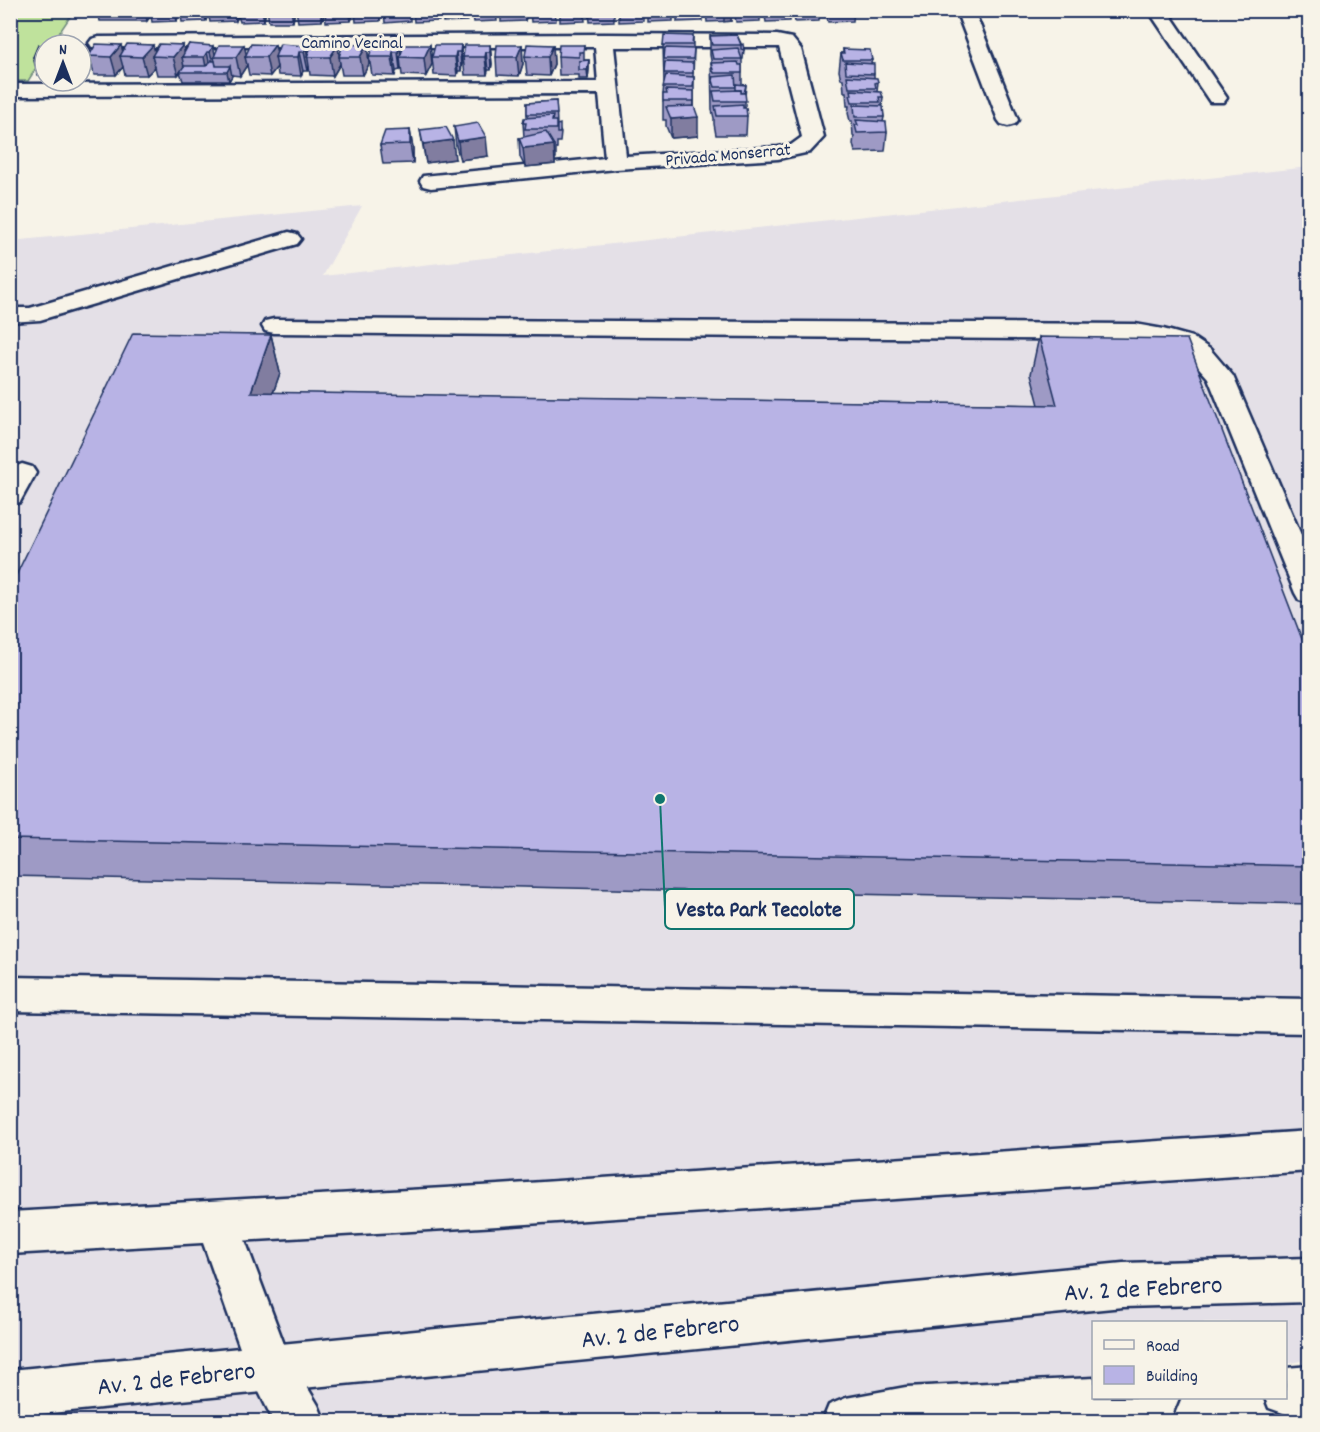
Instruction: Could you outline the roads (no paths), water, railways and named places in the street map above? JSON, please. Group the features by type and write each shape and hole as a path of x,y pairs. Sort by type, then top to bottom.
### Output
{"street":[{"path":"965,10 1008,120"},
{"path":"1157,10 1217,98"},
{"path":"604,40 615,163"},
{"name":"Camino Vecinal","path":"99,43 604,40"},
{"name":"Privada Monserrat","path":"431,181 615,163 778,153 798,149 810,143 813,137 791,49 785,42 604,40"},
{"path":"10,90 609,88"},
{"path":"10,315 31,315 289,239"},
{"path":"274,326 1135,332 1171,337 1200,351 1220,376 1310,593"},
{"path":"10,994 1310,1016"},
{"path":"10,1233 218,1223 1310,1151"},
{"path":"218,1223 270,1368 301,1422"},
{"name":"Av. 2 de Febrero","path":"10,1394 1123,1285 1310,1281"},
{"path":"1287,1391 1310,1389"},
{"path":"846,1422 906,1411 1136,1399"}],"place":[{"name":"Vesta Park Tecolote","path":"660,799"}]}
